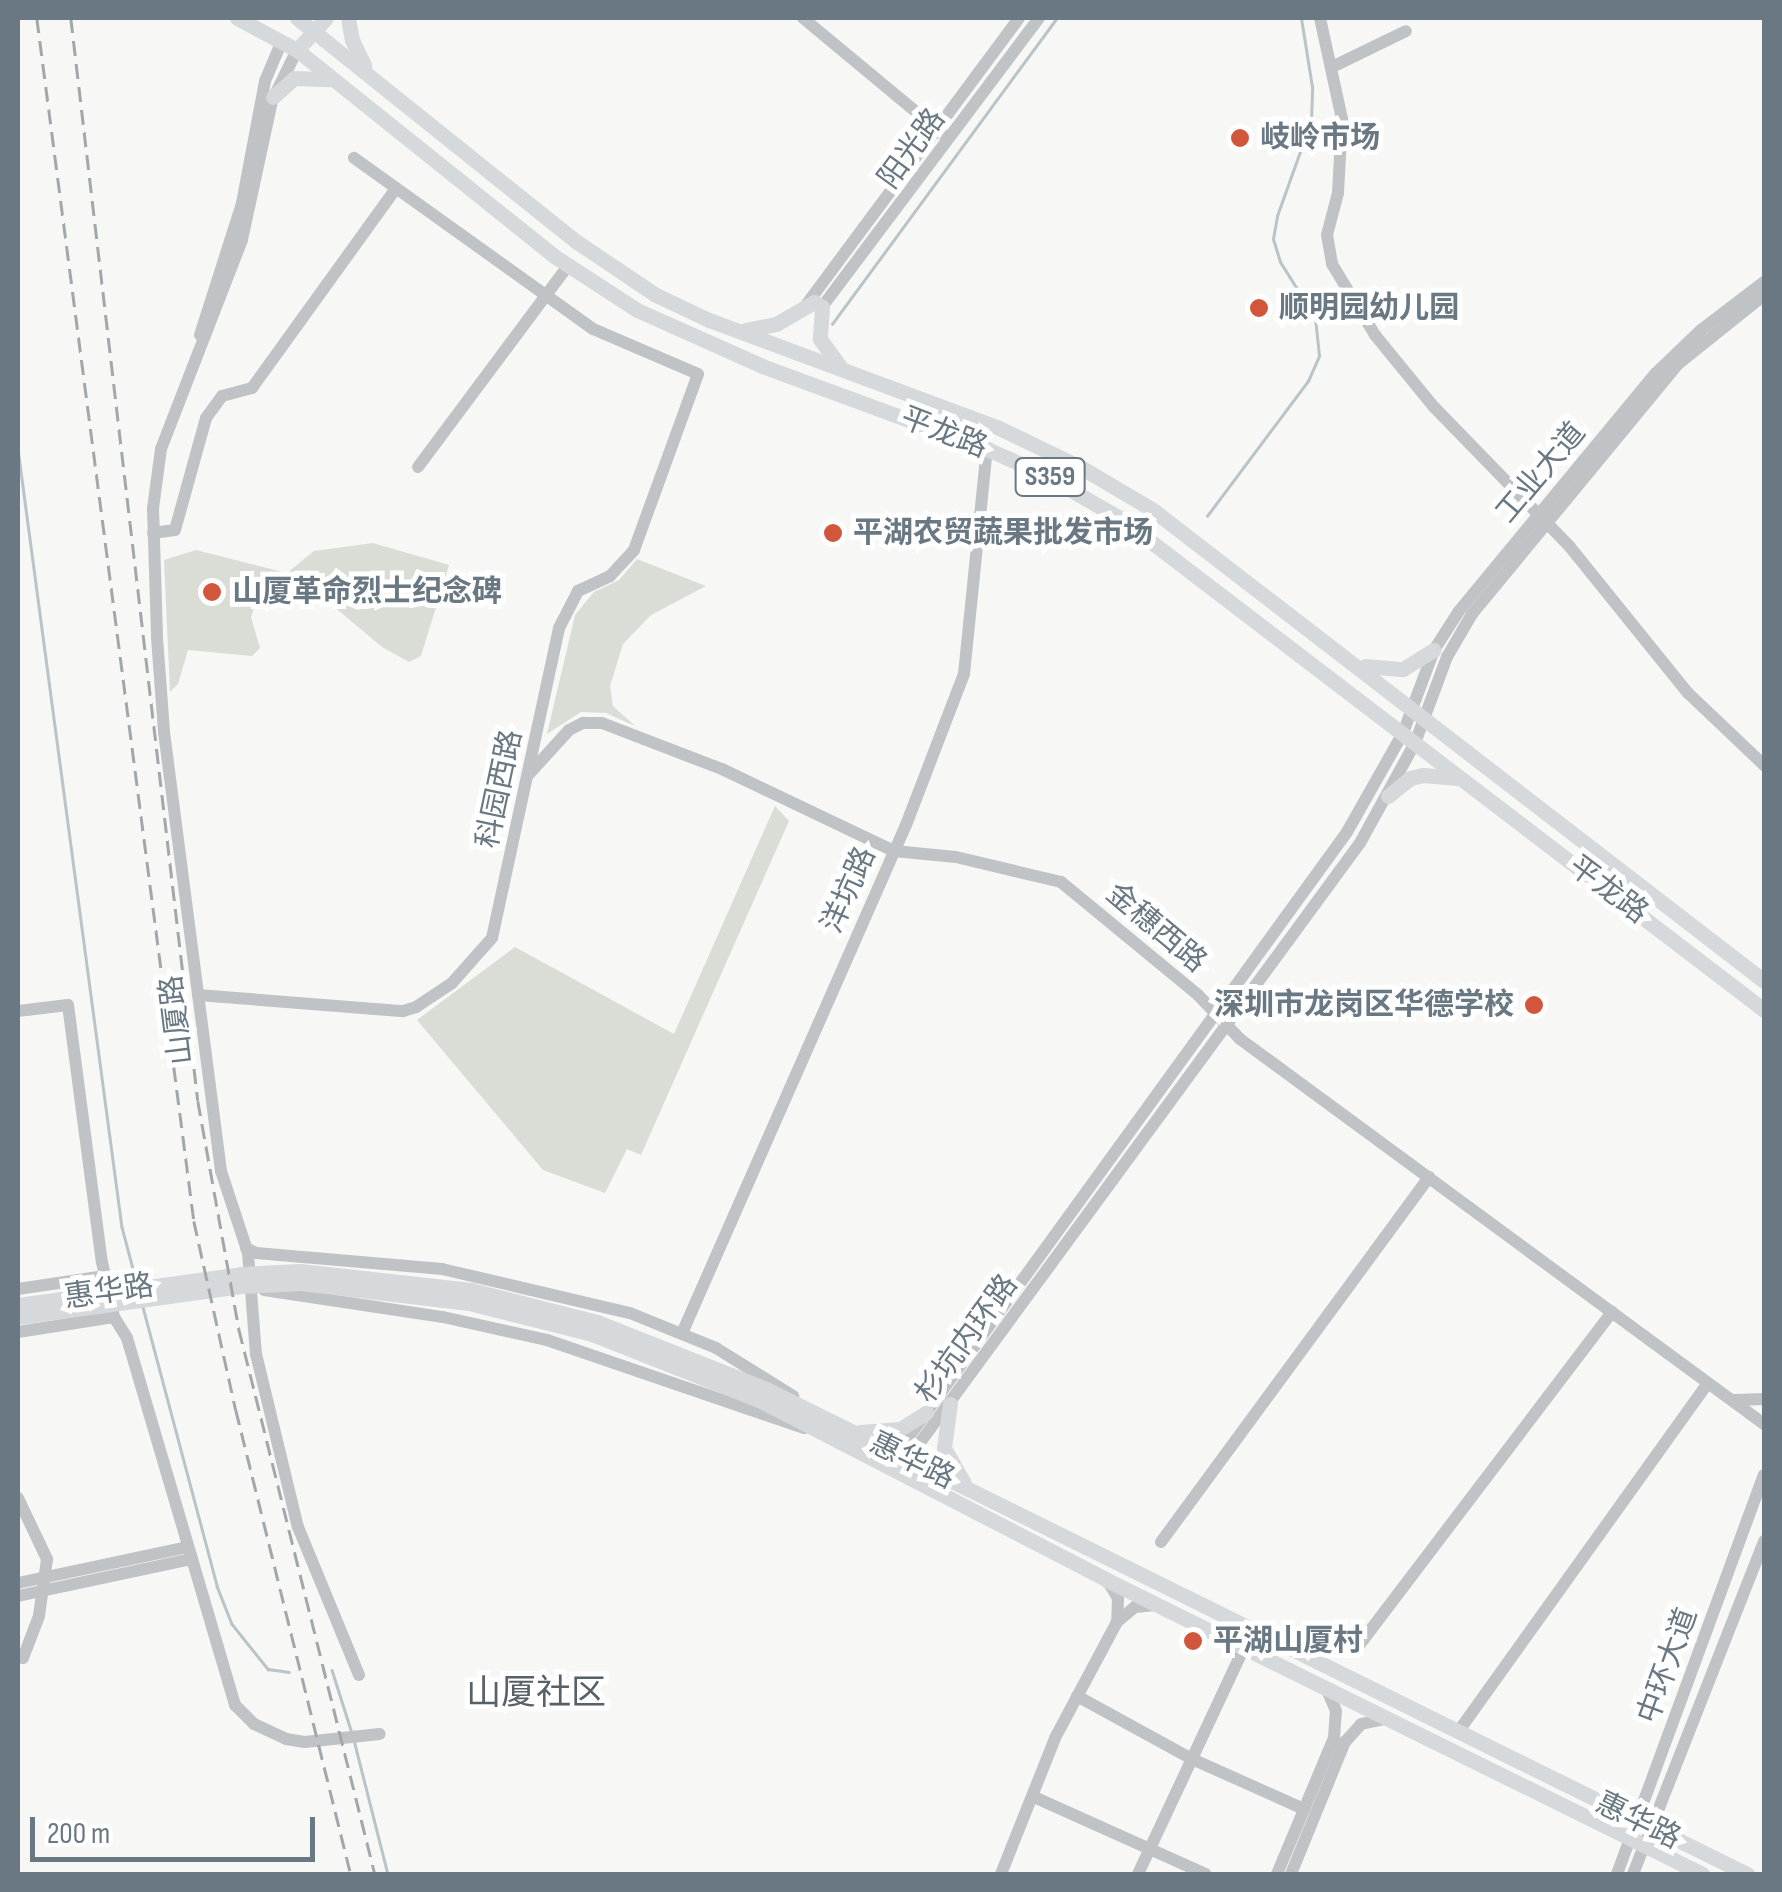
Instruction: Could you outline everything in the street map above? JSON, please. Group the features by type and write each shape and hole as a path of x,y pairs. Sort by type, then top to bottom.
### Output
{"main road":[{"name":"平龙路","path":"237,18 290,45 568,266 670,327 987,449 1041,472 1120,518 1764,1010"},
{"name":"平龙路","path":"298,18 320,24 373,76 606,264 656,294 731,328 999,428 1116,486 1190,537 1764,981"},
{"path":"290,45 298,18"},
{"path":"348,18 356,52 373,76"},
{"path":"290,45 320,24"},
{"path":"273,97 286,82 300,77 316,75 340,83"},
{"path":"731,328 764,328 814,306 820,339 830,358 848,373"},
{"path":"1347,657 1369,668 1392,670 1413,666 1434,650"},
{"path":"1388,796 1410,778 1422,774 1452,776 1468,783"},
{"name":"惠华路","path":"18,1305 241,1274 300,1271 470,1297"},
{"name":"惠华路","path":"18,1317 242,1286 301,1283 533,1304 662,1344 825,1426 970,1489 1748,1874"},
{"path":"950,1404 944,1448 958,1477 970,1489"},
{"path":"851,1430 885,1433 926,1414"},
{"name":"惠华路","path":"825,1426 851,1430 1107,1580 1702,1874"}],"street":[{"path":"803,18 950,140"},
{"name":"阳光路","path":"814,306 1019,18"},
{"name":"阳光路","path":"814,306 950,140 1039,18"},
{"path":"1320,18 1342,129 1338,193 1328,236 1332,264 1375,336 1410,378 1543,518 1688,694 1764,766"},
{"path":"1332,68 1406,32"},
{"name":"山厦路","path":"290,45 273,97 248,222 161,449 153,532 164,732 222,1171 246,1248 256,1354 298,1527 359,1675"},
{"name":"山厦路","path":"198,347 202,317 242,203 265,81 290,45"},
{"path":"354,158 546,296"},
{"path":"153,532 175,530 206,418 222,396 252,388 396,188"},
{"path":"418,467 568,266"},
{"name":"工业大道","path":"1418,712 1458,635 1543,518 1671,358 1764,282"},
{"name":"工业大道","path":"1409,738 1434,650 1459,611 1678,364 1764,295"},
{"name":"科园西路","path":"198,995 403,1011 452,983 492,938 559,628 578,591 610,576 634,550 698,374 593,330 546,296"},
{"name":"洋坑路","path":"682,1332 894,852 964,674 987,449"},
{"name":"金穗西路","path":"529,774 568,730 584,723 602,722 722,770 894,852 956,857 1061,882 1228,1026 1764,1424"},
{"name":"杉坑内环路","path":"901,1461 950,1404 1360,843 1388,796 1409,738"},
{"name":"杉坑内环路","path":"901,1461 926,1414 1348,832 1409,738"},
{"path":"18,1011 68,1005 114,1317 127,1338 235,1705 254,1724 305,1742 380,1734"},
{"path":"1161,1542 1429,1177"},
{"path":"246,1248 256,1253 360,1258 496,1278 682,1332 751,1369 825,1426"},
{"path":"18,1289 105,1276"},
{"path":"251,1289 443,1317 547,1340 747,1411 825,1426"},
{"path":"1360,1644 1612,1312"},
{"path":"18,1332 114,1317"},
{"path":"1458,1732 1708,1383"},
{"path":"1732,1400 1764,1399"},
{"name":"中环大道","path":"1617,1874 1644,1825 1764,1475"},
{"path":"18,1498 47,1559 23,1658"},
{"name":"中环大道","path":"1644,1825 1764,1542"},
{"path":"18,1583 44,1583 189,1554"},
{"path":"1107,1580 1118,1598 1117,1622"},
{"path":"18,1596 44,1583"},
{"path":"1001,1874 1055,1738 1117,1622 1135,1607 1160,1606"},
{"path":"1138,1874 1245,1646"},
{"path":"1277,1874 1337,1724 1333,1698 1326,1688"},
{"path":"1077,1696 1192,1759 1304,1809"},
{"path":"1291,1874 1351,1732 1374,1719 1389,1719"},
{"path":"1034,1797 1205,1874"},
{"name":"中环大道","path":"1633,1874 1638,1841"}],"shaded area":[{"path":"373,543 449,565 421,656 409,662 382,647 313,589 277,589 256,602 251,617 260,648 252,656 188,650 178,684 170,692 164,560 196,550 287,573 314,551"},
{"path":"637,559 706,586 651,615 623,644 610,686 613,706 635,726 606,713 581,712 547,734 575,615 594,592 619,580"},
{"path":"775,806 789,821 641,1155 627,1149 605,1193 543,1170 417,1020 515,947 674,1034"}],"waterway":[{"path":"832,324 1057,18"},
{"path":"1207,516 1308,381 1319,356 1315,318 1280,262 1273,239 1277,216 1311,121 1312,87 1301,18"},
{"path":"18,449 122,1227 136,1280"},
{"path":"143,1307 217,1586 232,1624 268,1669 289,1672"},
{"path":"332,1670 352,1733"},
{"path":"354,1740 388,1874"}],"railway":[{"path":"37,18 194,1221 236,1410 351,1874"},
{"path":"71,18 198,1101 239,1329 375,1874"}],"place":[{"name":"岐岭市场","path":"1240,138"},
{"name":"顺明园幼儿园","path":"1259,308"},
{"name":"平湖农贸蔬果批发市场","path":"833,533"},
{"name":"山厦革命烈士纪念碑","path":"212,592"},
{"name":"深圳市龙岗区华德学校","path":"1534,1005"},
{"name":"平湖山厦村","path":"1193,1641"}],"district":[{"name":"山厦社区","path":"536,1694"}]}
